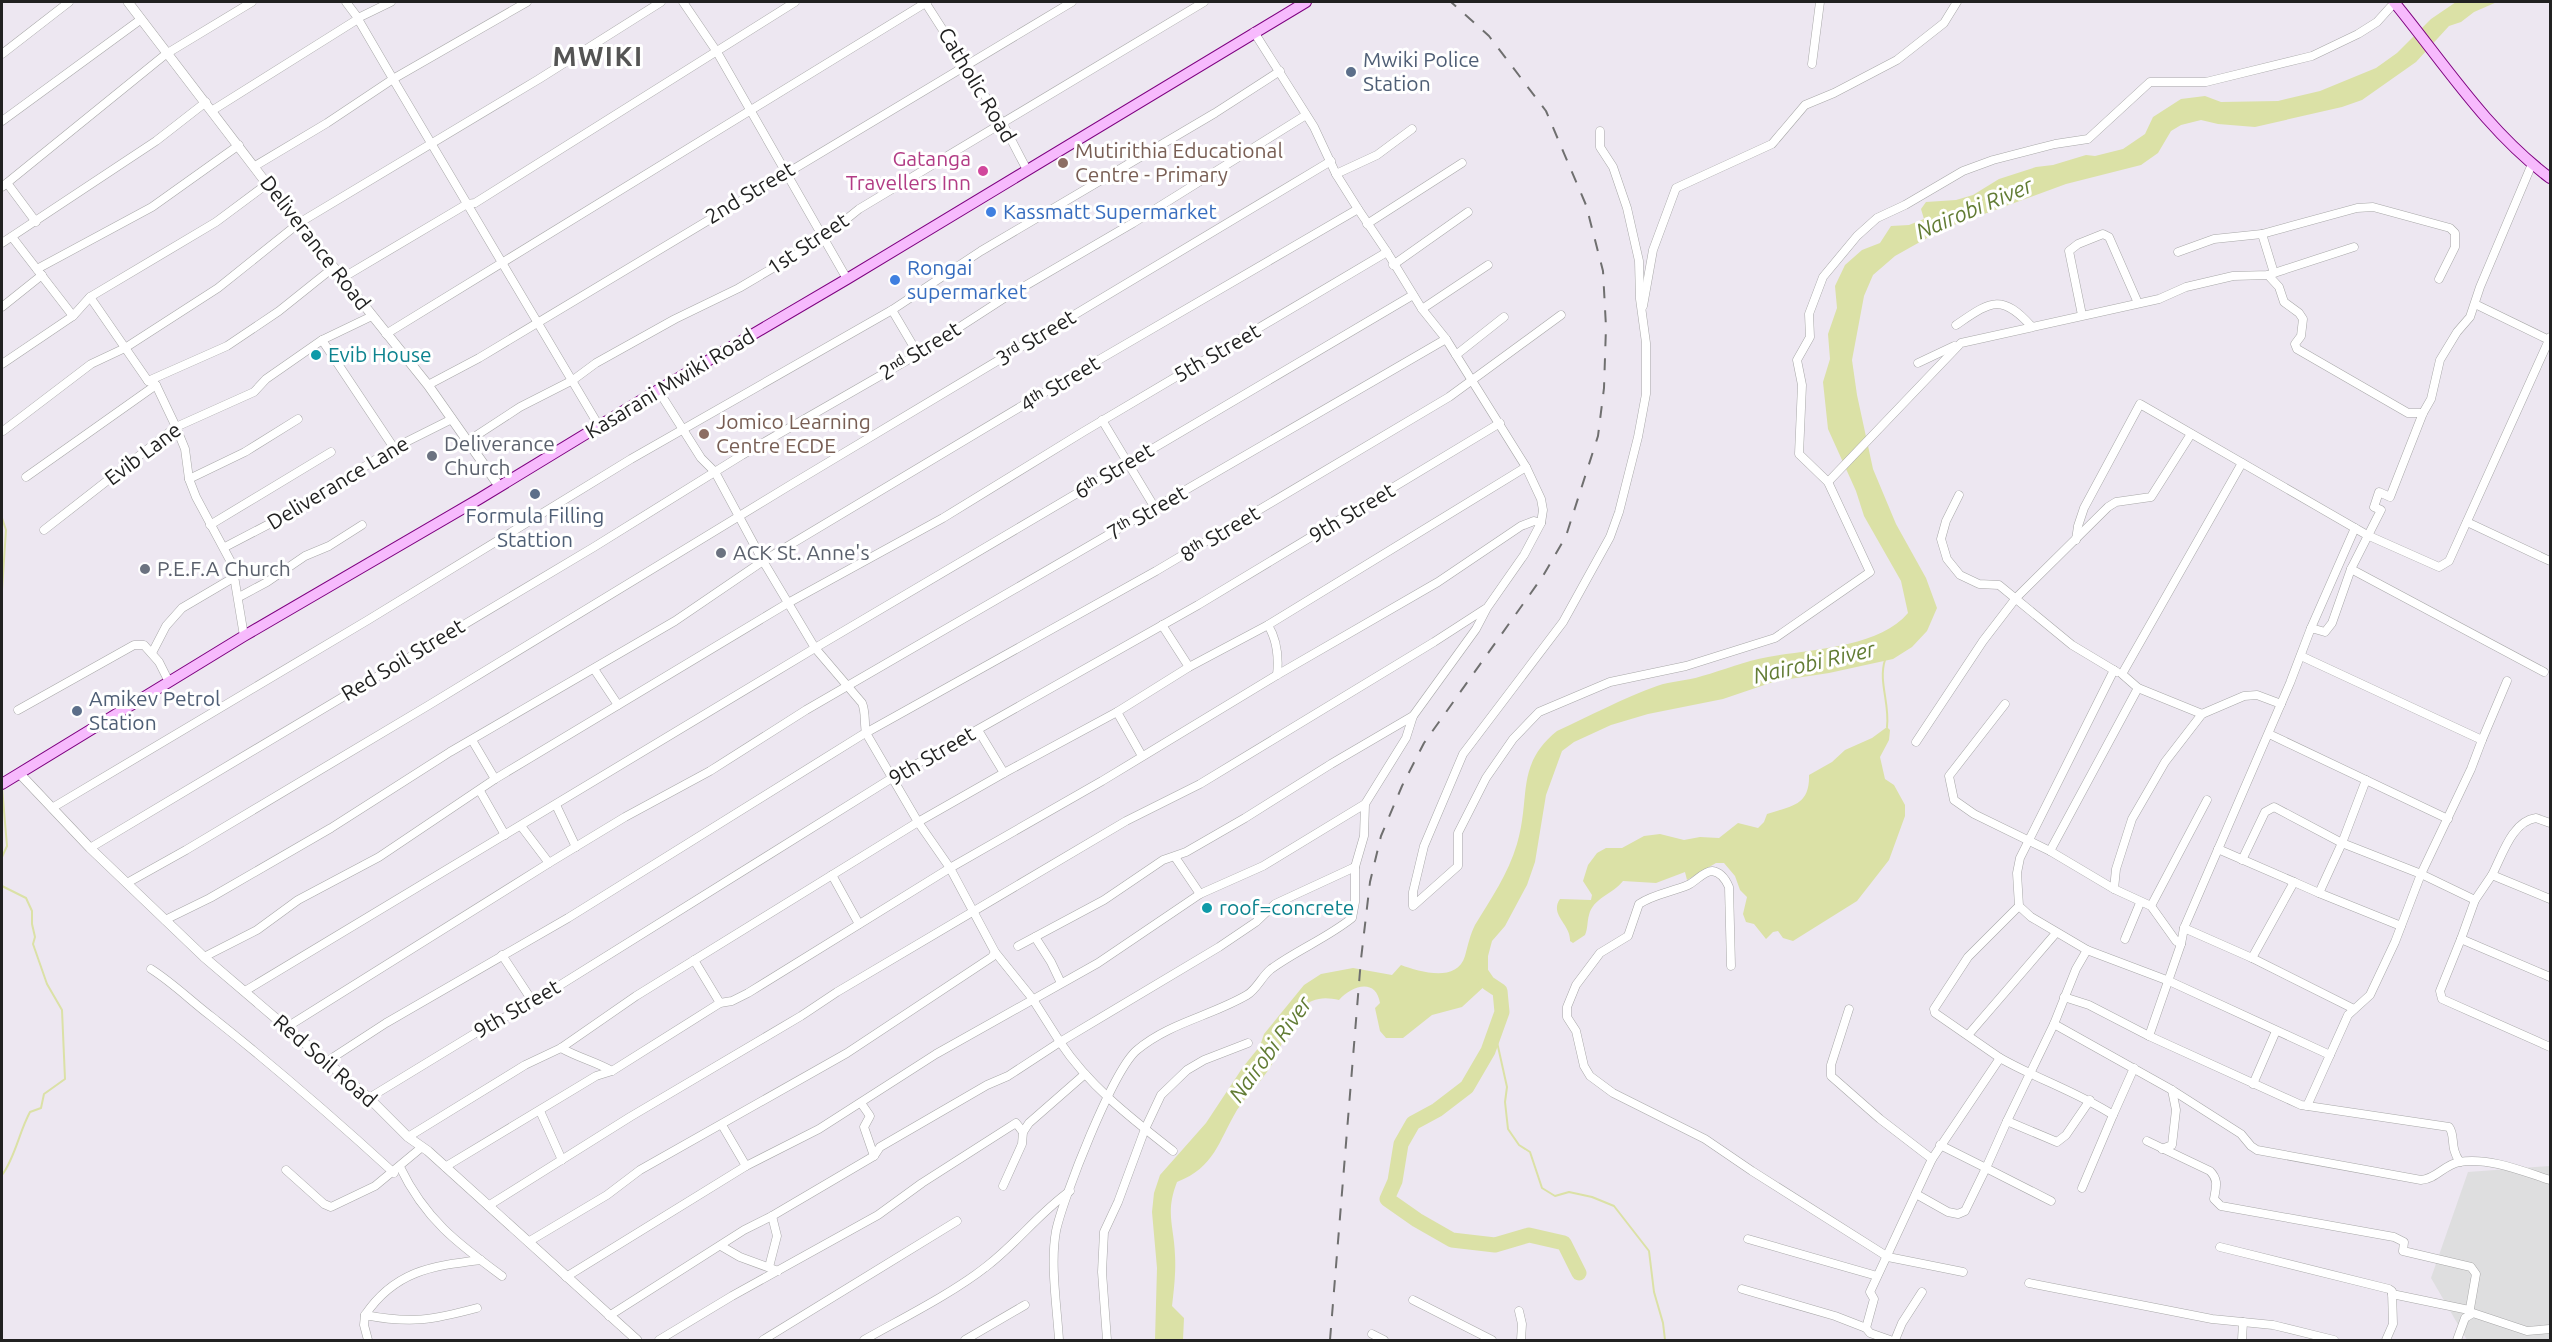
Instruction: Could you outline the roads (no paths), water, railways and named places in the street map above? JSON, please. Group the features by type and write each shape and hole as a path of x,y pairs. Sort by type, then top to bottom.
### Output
{"main road":[{"name":"Kasarani Mwiki Road","path":"3,783 244,636 847,279 1306,2"},
{"path":"2394,2 2498,132 2532,164 2550,177"}],"street":[{"path":"2,54 69,2"},
{"name":"Deliverance Road","path":"128,2 166,54 213,110 267,184 344,277 372,316 428,385 500,486"},
{"path":"36,222 4,185 166,54 252,2"},
{"path":"346,2 599,426"},
{"path":"213,110 357,18 391,2"},
{"path":"255,166 327,123 393,79 527,2"},
{"path":"3,431 91,364 125,348 218,288 299,223 539,79 661,2"},
{"path":"683,2 717,52 786,171 822,239 847,279"},
{"path":"344,277 466,204 475,203 795,2"},
{"path":"386,334 926,2"},
{"name":"Catholic Road","path":"926,2 1003,124 1027,170"},
{"name":"2nd Street","path":"428,385 538,322 786,171 1072,2"},
{"name":"1st Street","path":"468,441 520,407 573,381 596,363 675,319 739,288 822,239 859,209 1204,2"},
{"path":"1812,64 1820,2"},
{"path":"1641,318 1653,250 1676,188 1772,144 1805,105 1834,93 1897,60 1944,23 1957,2"},
{"path":"1600,131 1600,147 1613,167 1634,236 1638,261 1641,318 1646,343 1646,394 1619,512 1610,537 1563,622 1463,754 1424,846 1413,892 1413,906 1458,866 1458,833 1486,778 1514,739 1539,712 1610,682 1686,666 1775,638 1870,572 1828,482 1799,454 1802,386 1797,360 1810,337 1809,314 1823,277 1857,236 1877,218 1905,205 1963,171 1993,160 2055,144 2088,139 2150,82 2206,82 2312,56 2358,34 2377,22 2394,2"},
{"path":"2,121 140,20"},
{"path":"566,1277 746,1166 819,1128 936,1054 1032,998 1045,994 1098,963 1200,894 1263,866 1365,804 1406,738 1413,716 1476,629 1486,608 1524,555 1541,523 1541,499 1526,467 1446,339 1422,309 1367,224 1336,174 1320,137 1254,32"},
{"path":"52,808 393,605 631,459 892,310 981,251 1215,113 1280,71"},
{"path":"2,243 156,141 206,102"},
{"name":"2ⁿᵈ Street","path":"715,472 918,354 1006,297 1133,223 1306,115"},
{"path":"1336,174 1377,155 1412,129"},
{"path":"2,307 40,272 152,207 239,145"},
{"name":"3ʳᵈ Street","path":"127,883 429,705 1331,161"},
{"path":"1367,224 1462,163"},
{"path":"2311,628 2325,632 2332,623 2351,569 2381,510 2374,507 2379,492 2390,497 2423,413 2431,399 2440,360 2457,332 2470,317 2480,287 2532,164"},
{"path":"2,364 74,316 90,297 216,222 267,184"},
{"path":"2178,252 2214,239 2262,234 2357,208 2373,207 2436,223 2450,228 2455,233 2455,247 2439,279"},
{"name":"4ᵗʰ Street","path":"165,920 263,868 472,740 675,621 763,561 1102,358 1358,209"},
{"path":"1393,265 1468,212"},
{"path":"2082,315 2069,251 2078,244 2103,234 2109,237 2138,303"},
{"path":"2262,234 2271,274 2284,302 2299,313 2303,319 2301,336 2295,344 2297,349 2408,413 2423,413"},
{"path":"12,237 74,316"},
{"path":"1918,363 1961,343 2159,299 2186,287 2233,276 2271,274 2354,247"},
{"name":"5th Street","path":"204,957 257,930 298,900 380,857 495,779 788,603 943,518 1102,420 1387,252"},
{"path":"1422,309 1488,265"},
{"path":"148,381 227,346 279,310 334,267"},
{"name":"6ᵗʰ Street","path":"245,991 815,648 1413,295"},
{"path":"90,297 148,381 156,385 176,427 185,449 189,479 210,525 225,547 232,564 244,636"},
{"path":"1956,326 1979,310 1994,304 2006,304 2032,327"},
{"path":"2076,540 2084,508 2140,404 2367,535 2439,567 2449,561 2550,339 2475,304"},
{"path":"892,310 918,354"},
{"name":"8ᵗʰ Street","path":"326,1062 386,1023 568,918 866,733 1165,566 1449,397 1561,315"},
{"name":"Evib Lane","path":"44,530 176,427 254,392 266,379 322,340 372,316"},
{"path":"1456,355 1504,317"},
{"name":"7ᵗʰ Street","path":"287,1027 625,817 710,771 806,710 1446,339"},
{"path":"322,340 394,447"},
{"path":"1828,482 1961,343"},
{"path":"27,477 156,385"},
{"path":"658,390 701,458 715,472 741,516 763,561 815,648 849,687 865,710 863,718 866,733 918,822 950,868 995,952 1032,998 1060,1042 1085,1074 1108,1098 1173,1151"},
{"path":"189,479 245,452 298,419"},
{"name":"Deliverance Lane","path":"225,547 296,510 394,447 452,419"},
{"path":"1102,420 1155,508"},
{"name":"9th Street","path":"369,1098 474,1034 533,1002 892,778 1162,625 1500,423"},
{"path":"1916,742 1988,634 2016,598 2108,507 2116,502 2151,497 2191,434"},
{"path":"210,525 331,452"},
{"path":"2242,463 2118,672 2027,841 2017,873 2019,906 2031,917 2087,950 2169,981 2330,1055"},
{"path":"408,1137 525,1065 561,1048 636,996 918,822 1004,772 1117,712 1189,667 1268,625 1526,467"},
{"name":"Red Soil Street","path":"90,848 715,472"},
{"path":"1959,495 1946,521 1941,538 1947,559 1960,575 1979,584 2000,585 2072,645 2118,672 2139,688 2202,714"},
{"path":"446,1167 596,1076 612,1071 720,1003 732,1001 748,993 950,868 1438,582 1521,526 1534,521 1541,523"},
{"path":"2467,522 2550,561"},
{"path":"239,597 267,582 305,556 329,546 363,525"},
{"path":"2148,1036 2169,981 2184,928 2355,528"},
{"path":"2351,569 2544,672"},
{"path":"152,652 166,626 182,608 233,578"},
{"path":"488,1206 1126,821 1200,784 1486,608"},
{"path":"1162,625 1189,667"},
{"path":"1268,625 1275,637 1277,675"},
{"path":"18,710 134,645 144,645 152,652 169,682"},
{"path":"2301,656 2482,740"},
{"path":"594,669 618,705"},
{"path":"2307,1106 2348,1015 2370,995 2507,681"},
{"path":"2050,851 2139,688"},
{"path":"2114,889 2116,869 2132,819 2165,762 2202,714 2225,702 2244,696 2257,695 2281,704"},
{"path":"2005,704 1949,776 1954,800 1974,814 2050,851 2140,903 2151,906 2176,941 2181,944"},
{"path":"1117,712 1142,756"},
{"path":"1018,946 1104,900 1162,860 1175,857 1245,818 1413,716"},
{"path":"978,730 1004,772"},
{"path":"2268,734 2448,819"},
{"path":"472,740 495,779"},
{"name":"Red Soil Road","path":"20,774 90,848 204,957 369,1098 408,1137 446,1167 637,1341"},
{"path":"2319,893 2342,843 2366,780"},
{"path":"480,791 505,835"},
{"path":"2151,906 2207,800"},
{"path":"1059,1341 1056,1232 1070,1191 1118,1075 1136,1051 1179,1024 1249,994 1269,970 1352,918 1355,902 1355,867 1364,836 1365,804"},
{"path":"556,805 576,847"},
{"path":"2242,860 2265,812 2274,807 2342,843 2421,874 2475,900"},
{"path":"2550,823 2536,818 2522,823 2515,831 2492,875 2475,900 2440,991 2442,999 2550,1047"},
{"path":"521,826 549,863"},
{"path":"2218,849 2401,926"},
{"path":"1175,857 1200,894"},
{"path":"609,1316 744,1230 874,1156 880,1147 987,1085 1008,1076 1060,1042 1219,947 1256,922 1275,904 1355,867"},
{"path":"1731,966 1729,887 1725,878 1720,874 1712,871 1690,884 1639,904 1628,936 1600,953 1576,985 1566,1007 1567,1017 1578,1038 1584,1065 1590,1076 1613,1094 1690,1130 1888,1257 1963,1272"},
{"path":"832,875 859,924"},
{"path":"2492,875 2550,899"},
{"path":"2252,958 2295,882"},
{"path":"2125,939 2140,903"},
{"path":"2019,906 1968,957 1934,1009 1935,1013 1969,1034 2000,1058 2029,1074 2090,1100 2113,1115"},
{"path":"2184,928 2252,958 2354,1009"},
{"path":"1969,1034 2056,933"},
{"path":"1035,937 1052,962 1061,983"},
{"path":"2461,939 2550,977"},
{"path":"1916,1194 1948,1212 1958,1214 1965,1211 2054,1024 2076,969 2087,950"},
{"path":"528,1242 607,1195 640,1170 847,1053 992,957 995,952"},
{"path":"502,955 533,1002"},
{"path":"694,960 720,1003"},
{"path":"151,969 171,982 197,1006 397,1170 420,1204 445,1233 502,1276"},
{"path":"2064,997 2089,1005 2148,1036 2283,1098 2307,1106 2449,1127 2452,1131 2454,1153 2460,1162"},
{"path":"1849,1009 1831,1065 1831,1076 1880,1119 1932,1159"},
{"path":"2054,1024 2172,1090 2241,1134 2251,1146 2258,1150 2421,1180 2433,1178 2449,1166 2460,1162 2492,1163 2550,1180"},
{"path":"2253,1084 2276,1031"},
{"path":"1107,1341 1102,1272 1104,1232 1145,1128 1161,1095 1187,1070 1204,1060 1248,1043"},
{"path":"561,1048 581,1059 591,1059 612,1071"},
{"path":"1866,1328 1874,1299 1870,1292 1876,1276 1888,1257 1932,1159 2000,1058"},
{"path":"2082,1188 2134,1068"},
{"path":"1003,1186 1022,1144 1023,1132 1029,1123 1085,1074"},
{"path":"2162,1149 2172,1145 2176,1110 2172,1090"},
{"path":"2007,1121 2057,1142 2066,1135 2090,1100"},
{"path":"861,1103 870,1116 864,1127 874,1156"},
{"path":"540,1111 562,1160"},
{"path":"659,1341 879,1215 922,1183 1016,1123 1023,1132"},
{"path":"722,1125 746,1166"},
{"path":"2147,1141 2210,1171 2216,1177 2217,1182 2214,1199 2221,1206 2394,1237 2404,1242 2403,1251 2470,1267 2476,1274 2469,1312 2463,1321 2457,1341"},
{"path":"1940,1144 2051,1201"},
{"path":"286,1170 324,1204 331,1207 375,1186 422,1147"},
{"path":"864,1341 986,1267 1018,1239 1036,1218 1070,1191"},
{"path":"769,1266 777,1236 771,1216"},
{"path":"763,1341 957,1221"},
{"path":"1749,1239 1876,1276"},
{"path":"721,1246 740,1257 778,1271"},
{"path":"2220,1247 2389,1288 2392,1294 2394,1324 2386,1341"},
{"path":"365,1338 365,1315 374,1303 401,1278 441,1265 481,1260"},
{"path":"2029,1283 2212,1319 2273,1325 2334,1341"},
{"path":"1742,1289 1835,1316 1866,1328 1870,1333 1890,1341"},
{"path":"1895,1341 1902,1323 1922,1292"},
{"path":"2392,1294 2469,1312 2527,1331 2550,1329"},
{"path":"1413,1300 1492,1341"},
{"path":"964,1341 1024,1305"},
{"path":"365,1315 399,1322 447,1316 477,1308"},
{"path":"1519,1311 1522,1324 1521,1341"},
{"path":"2242,1341 2243,1322"},
{"path":"1372,1334 1384,1341"}],"water":[{"name":"Nairobi River","path":"2456,2 2497,2 2449,26 2416,62 2362,100 2342,107 2255,127 2201,120 2181,125 2171,131 2158,153 2141,165 2066,184 1943,229 1895,256 1873,275 1864,296 1852,360 1857,395 1873,469 1896,524 1926,578 1937,608 1927,631 1912,647 1893,659 1829,673 1776,681 1723,699 1648,714 1611,725 1574,742 1562,751 1546,795 1535,862 1527,885 1505,926 1492,941 1488,956 1488,983 1462,1007 1432,1015 1403,1038 1386,1038 1380,1031 1375,1008 1380,1003 1378,995 1368,987 1356,988 1339,1000 1326,998 1312,1001 1294,1020 1271,1066 1237,1110 1208,1161 1190,1176 1177,1182 1171,1202 1175,1261 1172,1306 1184,1318 1183,1340 1155,1340 1157,1268 1152,1212 1154,1193 1160,1175 1206,1123 1243,1067 1260,1046 1264,1034 1304,985 1321,974 1353,968 1392,975 1401,965 1427,972 1446,973 1461,964 1475,925 1499,886 1517,844 1526,783 1535,756 1557,731 1657,686 1696,678 1759,659 1843,645 1880,634 1895,625 1908,613 1901,581 1864,516 1856,491 1828,429 1823,382 1830,359 1828,334 1837,308 1835,286 1845,265 1862,250 1880,243 1891,226 1909,225 1924,219 1921,209 1926,202 1956,200 1973,195 1999,179 2036,167 2123,149 2145,134 2153,117 2181,99 2205,96 2221,102 2278,101 2320,91 2376,68 2397,53 2431,19"},
{"path":"1887,727 1890,730 1889,740 1880,757 1885,779 1894,785 1905,805 1905,816 1889,860 1857,901 1793,941 1783,938 1778,931 1773,932 1766,939 1754,924 1746,922 1743,914 1747,897 1740,890 1735,876 1724,863 1716,863 1687,880 1685,872 1656,883 1623,881 1591,909 1585,935 1573,943 1570,941 1557,905 1560,899 1591,900 1592,895 1583,881 1588,865 1597,853 1606,848 1622,848 1644,836 1660,834 1684,840 1700,837 1719,838 1738,823 1758,828 1764,822 1767,814 1797,804 1802,799 1806,793 1809,775 1832,762 1845,750 1872,738"}],"waterway":[{"path":"2,518 6,530 2,590"},
{"name":"Nairobi River","path":"1885,660 1883,684 1887,727"},
{"path":"2,787 7,846 2,857"},
{"path":"2,886 26,898 32,911 35,937 33,944 47,984 62,1010 65,1079 44,1094 41,1108 30,1112 2,1175"},
{"path":"1477,967 1488,983 1500,991 1502,1012 1488,1051 1467,1087 1437,1110 1413,1123 1401,1144 1395,1181 1387,1199 1452,1240 1495,1245 1529,1235 1564,1243 1579,1273"},
{"path":"1495,1033 1507,1087 1505,1102 1508,1129 1519,1145 1530,1152 1542,1188 1555,1196 1569,1192 1592,1197 1614,1206 1649,1251 1654,1292 1663,1323 1665,1340"}],"railway":[{"path":"1330,1340 1361,959 1370,882 1381,836 1402,786 1424,743 1543,576 1566,536 1598,436 1604,388 1606,327 1603,271 1586,205 1546,111 1489,36 1451,2"}],"place":[{"name":"Mwiki Police Station","path":"1351,72"},
{"name":"Mutirithia Educational Centre - Primary","path":"1063,163"},
{"name":"Gatanga Travellers Inn","path":"983,171"},
{"name":"Kassmatt Supermarket","path":"991,212"},
{"name":"Rongai supermarket","path":"895,280"},
{"name":"Evib House","path":"316,355"},
{"name":"Jomico Learning Centre ECDE","path":"704,434"},
{"name":"Deliverance Church","path":"432,456"},
{"name":"Formula Filling Stattion","path":"535,494"},
{"name":"ACK St. Anne's","path":"721,553"},
{"name":"P.E.F.A Church","path":"145,569"},
{"name":"Amikev Petrol Station","path":"77,711"},
{"name":"roof=concrete","path":"1207,908"}],"district":[{"name":"MWIKI","path":"598,57"}]}
